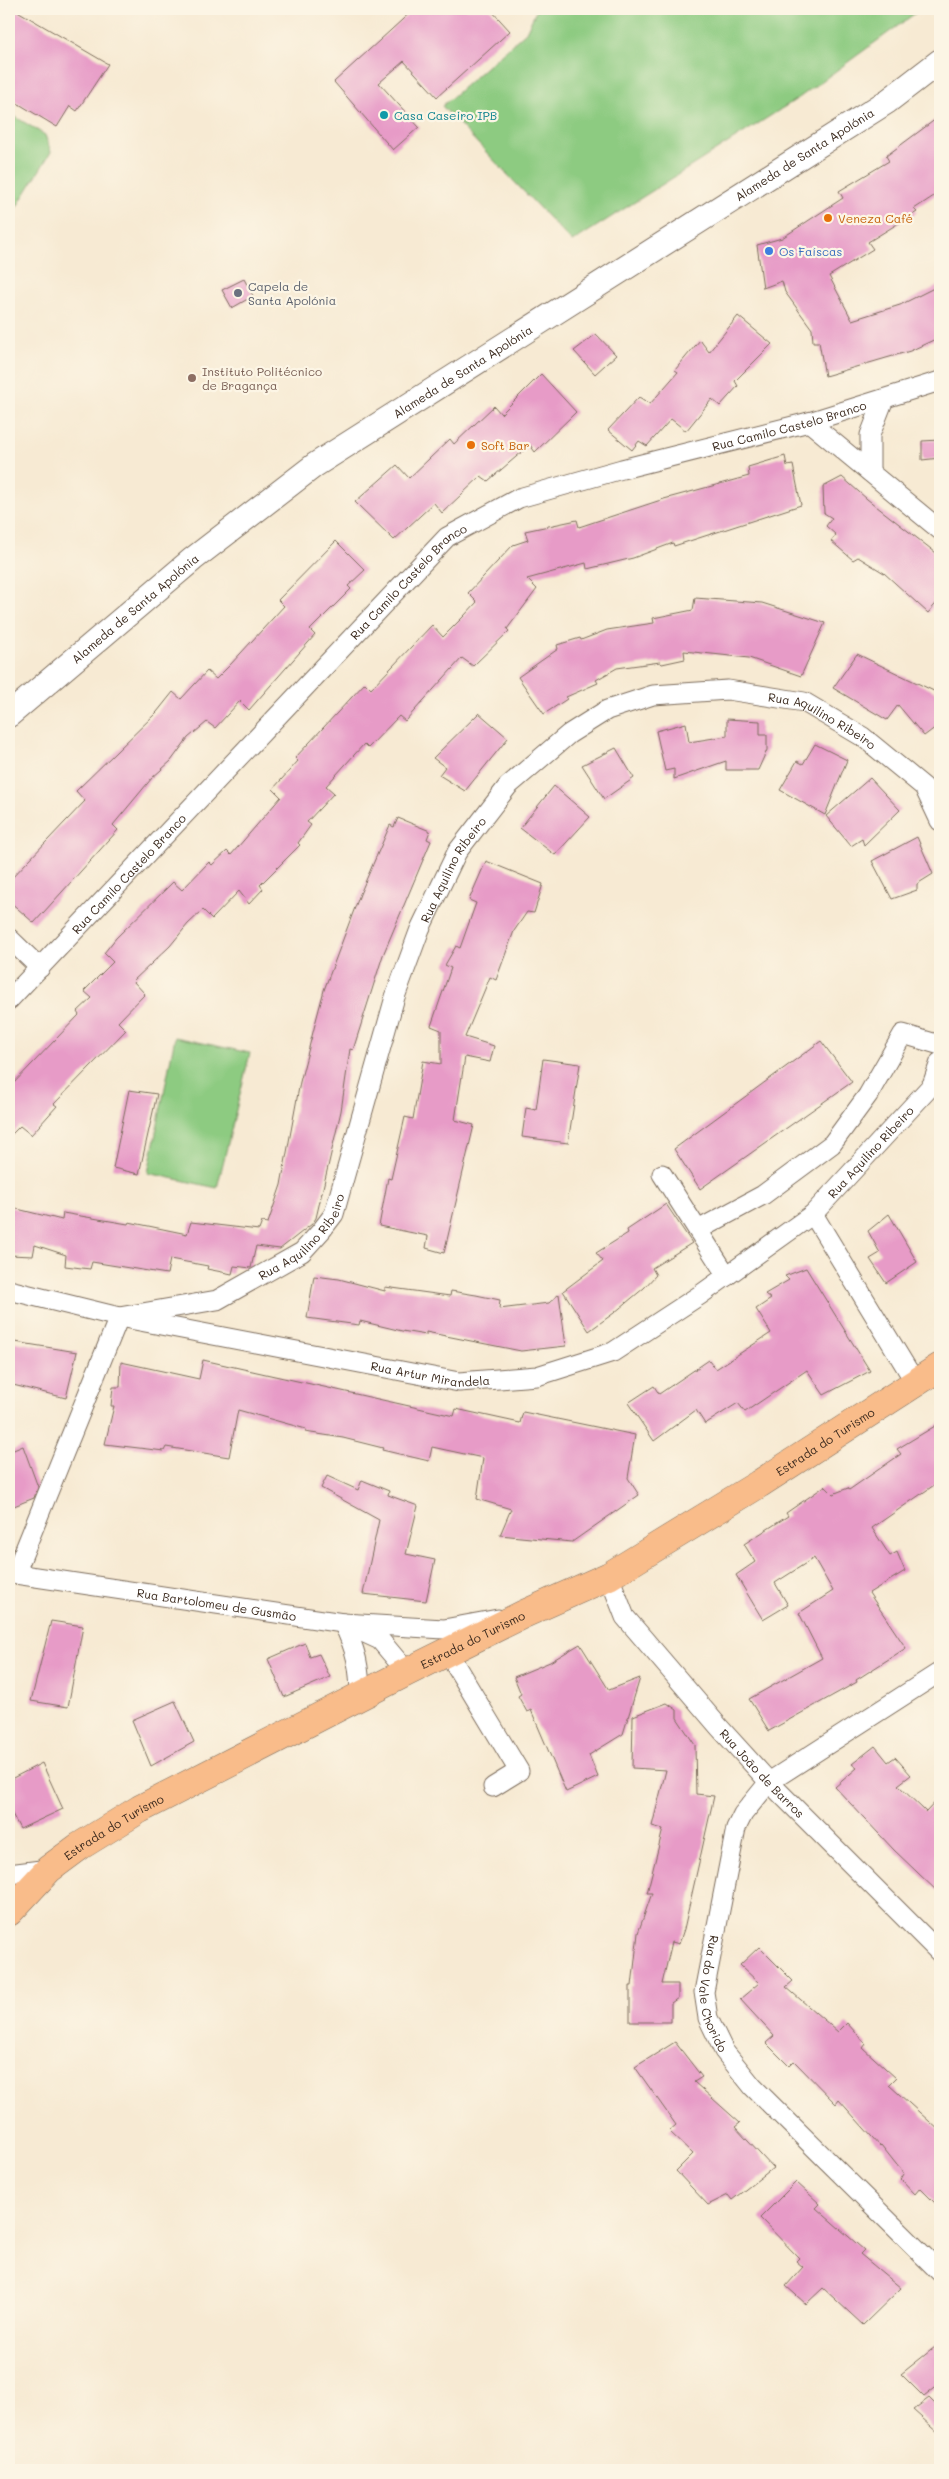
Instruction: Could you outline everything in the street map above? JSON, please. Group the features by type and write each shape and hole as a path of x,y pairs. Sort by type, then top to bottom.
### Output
{"main road":[{"name":"Estrada do Turismo","path":"9,1912 50,1869 80,1846 140,1809 407,1672 524,1614 609,1576 759,1484 940,1367"}],"street":[{"name":"Alameda de Santa Apolónia","path":"9,716 193,559 315,465 880,106 940,61"},
{"name":"Rua Camilo Castelo Branco","path":"9,1000 447,537 519,498 622,469 809,422 940,381"},
{"path":"870,472 870,436 884,399"},
{"path":"809,422 940,530"},
{"name":"Rua Aquilino Ribeiro","path":"119,1317 217,1300 302,1252 321,1231 334,1214 395,997 420,929 457,852 508,786 568,734 607,710 653,695 728,690 804,702 863,737 924,787 940,821"},
{"path":"9,938 40,968"},
{"path":"698,1230 763,1195 832,1144 868,1095 903,1034 940,1045"},
{"name":"Rua Aquilino Ribeiro","path":"813,1214 932,1085 940,1062"},
{"path":"662,1174 728,1276"},
{"path":"813,1214 915,1382"},
{"name":"Rua Artur Mirandela","path":"9,1290 119,1317 459,1382 537,1376 613,1352 728,1276 813,1214"},
{"path":"12,1574 119,1317"},
{"name":"Rua Bartolomeu de Gusmão","path":"12,1574 344,1623 380,1640 407,1672"},
{"name":"Rua João de Barros","path":"609,1576 625,1617 769,1782 940,1953"},
{"path":"360,1697 360,1674 356,1650 344,1623 444,1629 524,1614"},
{"path":"448,1653 519,1771 493,1787"},
{"name":"Rua do Vale Chorido","path":"940,1672 769,1782 743,1814 736,1828 704,1992 708,2018 724,2050 753,2087 940,2272"},
{"path":"9,1874 50,1869"}],"green space":[{"path":"537,9 921,9 800,97 572,242 442,106 526,32"},
{"path":"9,113 45,135 51,152 9,219"},
{"path":"175,1037 250,1053 217,1188 148,1173"}],"building":[{"path":"9,9 14,9 108,64 77,111 70,106 57,127 9,98"},
{"path":"414,9 490,9 510,31 437,97 404,61 379,83 419,127 393,150 334,82"},
{"path":"940,116 940,192 914,209 917,212 868,242 873,249 829,276 852,320 900,305 940,285 940,337 910,351 825,376 819,342 813,342 812,329 785,292 782,281 763,288 757,245 782,238 843,198 839,191 889,161 886,156"},
{"name":"Capela de Santa Apolónia","path":"244,279 253,296 232,308 222,290"},
{"path":"738,316 772,344 735,381 738,386 720,406 712,399 686,431 671,419 647,446 639,441 632,450 608,430 639,397 650,404 678,372 675,370 700,340 709,352"},
{"path":"596,334 616,355 595,374 574,351"},
{"path":"541,374 576,412 535,452 530,445 488,481 481,476 442,513 434,503 394,540 355,502 397,465 409,478 450,439 454,444 494,406 501,414"},
{"path":"940,440 940,458 922,460 922,441"},
{"path":"785,456 787,466 793,465 801,505 674,546 673,543 633,558 587,569 586,563 527,579 537,589 507,629 509,631 473,666 462,658 405,721 399,716 368,748 364,744 326,786 334,793 307,822 311,825 298,843 300,845 260,885 263,889 249,904 239,891 212,919 203,910 188,924 170,946 133,981 145,994 118,1022 126,1030 54,1104 57,1106 31,1135 20,1126 9,1137 9,1088 79,1015 77,1012 92,998 84,991 113,962 104,953 116,938 173,882 182,890 209,862 212,865 227,851 231,855 281,797 273,789 298,761 295,758 365,683 371,689 432,625 443,637 477,602 468,593 513,545 528,540 525,531 577,520 579,527 664,499 749,476 748,467"},
{"path":"842,477 940,556 940,599 928,613 884,573 858,557 853,560 831,541 836,535 826,526 832,518 824,513 823,487"},
{"path":"336,541 365,570 348,586 351,589 310,630 315,635 249,710 240,701 215,728 207,722 188,738 171,761 152,778 113,825 118,830 34,923 9,901 9,881 85,801 76,791 157,712 173,692 181,699 207,671 216,679 284,606 278,600"},
{"path":"695,598 762,603 825,623 801,676 749,658 684,651 685,659 662,664 660,662 617,668 596,680 598,683 566,697 567,699 544,714 518,677 558,649 557,645 580,638 581,640 607,630 654,623 653,618 693,610"},
{"path":"857,654 940,694 940,724 924,736 898,705 887,720 833,688"},
{"path":"479,713 508,738 465,791 439,775 445,767 433,758"},
{"path":"727,719 760,721 760,735 767,735 767,750 758,770 726,770 726,761 674,779 674,769 665,771 656,731 686,723 689,742 727,736"},
{"path":"815,744 847,760 825,815 780,790 797,761 803,764"},
{"path":"616,748 634,778 604,799 582,765"},
{"path":"870,778 900,810 864,845 862,839 851,846 826,816"},
{"path":"554,786 590,817 555,855 520,828"},
{"path":"398,818 430,831 427,839 431,841 383,955 353,1050 350,1049 341,1111 316,1218 312,1224 280,1249 256,1246 251,1268 234,1266 232,1274 207,1269 208,1266 170,1259 167,1274 92,1262 90,1269 65,1266 66,1255 35,1245 33,1256 9,1255 9,1207 62,1220 63,1213 128,1224 129,1222 187,1234 191,1222 259,1230 262,1222 268,1223 281,1185 300,1082 324,990 360,894 390,825 394,827"},
{"path":"917,837 933,874 917,884 917,890 892,899 872,861"},
{"path":"486,861 543,884 534,913 527,912 514,931 496,980 490,977 465,1037 494,1046 490,1062 465,1057 455,1120 474,1125 444,1253 426,1248 428,1236 379,1226 388,1178 391,1179 405,1117 413,1119 423,1061 441,1064 441,1030 431,1026 451,968 445,965 456,946 460,948 476,903 469,900"},
{"path":"821,1041 852,1082 700,1189 674,1149"},
{"path":"543,1059 580,1064 568,1143 522,1137 526,1108 536,1110"},
{"path":"129,1090 157,1094 139,1174 113,1168"},
{"path":"666,1204 692,1243 652,1268 656,1275 644,1288 589,1331 563,1291 603,1261 596,1253 628,1233 627,1230"},
{"path":"889,1214 917,1262 886,1283 870,1259 880,1253 868,1231"},
{"path":"806,1268 870,1371 824,1395 807,1370 745,1412 738,1403 705,1424 696,1410 654,1441 628,1403 654,1386 659,1394 709,1360 716,1369 771,1333 756,1309 771,1299 765,1294 789,1280 785,1276"},
{"path":"314,1276 339,1279 385,1291 385,1287 450,1296 451,1291 476,1295 500,1300 499,1309 549,1303 559,1294 566,1346 521,1351 426,1332 426,1335 402,1331 360,1321 359,1325 307,1318"},
{"path":"9,1341 77,1352 66,1398 9,1384"},
{"path":"203,1360 454,1416 456,1409 520,1423 523,1412 635,1435 628,1478 639,1495 572,1542 500,1535 511,1509 477,1499 483,1458 432,1447 429,1461 382,1450 383,1448 343,1438 305,1432 306,1429 238,1410 229,1457 166,1447 164,1451 105,1444 114,1406 111,1406 113,1387 120,1387 121,1362 199,1379"},
{"path":"940,1423 940,1481 872,1528 890,1556 897,1552 905,1571 869,1593 906,1648 856,1680 857,1682 769,1731 749,1699 822,1658 799,1613 833,1591 814,1558 775,1583 788,1605 763,1620 736,1575 755,1562 744,1544 788,1516 786,1513 825,1486 833,1494 848,1488 849,1490 901,1454 897,1449"},
{"path":"23,1446 38,1487 34,1498 9,1508 9,1452"},
{"path":"327,1476 358,1490 362,1480 389,1491 388,1495 418,1506 406,1554 435,1560 426,1601 363,1594 379,1520 321,1488"},
{"path":"51,1621 83,1626 68,1707 31,1701"},
{"path":"305,1643 310,1657 319,1654 330,1677 284,1697 268,1659"},
{"path":"580,1644 609,1690 640,1678 623,1734 589,1755 598,1777 566,1792 531,1710 527,1712 518,1696 521,1694 514,1677 550,1662"},
{"path":"175,1701 194,1742 151,1766 132,1720"},
{"path":"667,1703 677,1710 677,1718 695,1745 696,1794 714,1796 684,1929 679,1944 672,1942 662,1984 678,1984 678,1998 671,2003 671,2022 630,2022 630,1986 632,1986 638,1933 652,1893 647,1893 663,1829 652,1826 666,1770 632,1768 633,1716"},
{"path":"875,1746 888,1762 895,1757 911,1775 898,1785 926,1812 940,1797 940,1894 894,1850 835,1787 857,1768 852,1764"},
{"path":"42,1763 63,1809 20,1829 9,1808 9,1780"},
{"path":"759,1947 793,1981 786,1987 838,2032 847,2023 866,2044 863,2048 896,2078 889,2085 940,2131 940,2208 920,2188 915,2194 901,2179 904,2174 881,2145 839,2100 836,2104 794,2061 789,2066 766,2043 774,2036 740,1999 759,1983 740,1965"},
{"path":"675,2042 702,2077 694,2082 740,2123 735,2127 773,2168 732,2200 728,2195 708,2205 676,2171 693,2154 669,2131 676,2125 635,2067"},
{"path":"796,2182 820,2204 816,2208 864,2250 860,2254 901,2288 863,2325 823,2288 806,2304 786,2286 803,2267 796,2261 799,2258 760,2218"},
{"path":"940,2343 940,2384 924,2397 901,2374"},
{"path":"929,2398 940,2409 940,2434 913,2410"}],"place":[{"name":"Casa Caseiro IPB","path":"384,115"},
{"name":"Veneza Café","path":"828,218"},
{"name":"Os Faíscas","path":"769,251"},
{"name":"Capela de Santa Apolónia","path":"238,293"},
{"name":"Instituto Politécnico de Bragança","path":"192,378"},
{"name":"Soft Bar","path":"471,445"}]}
